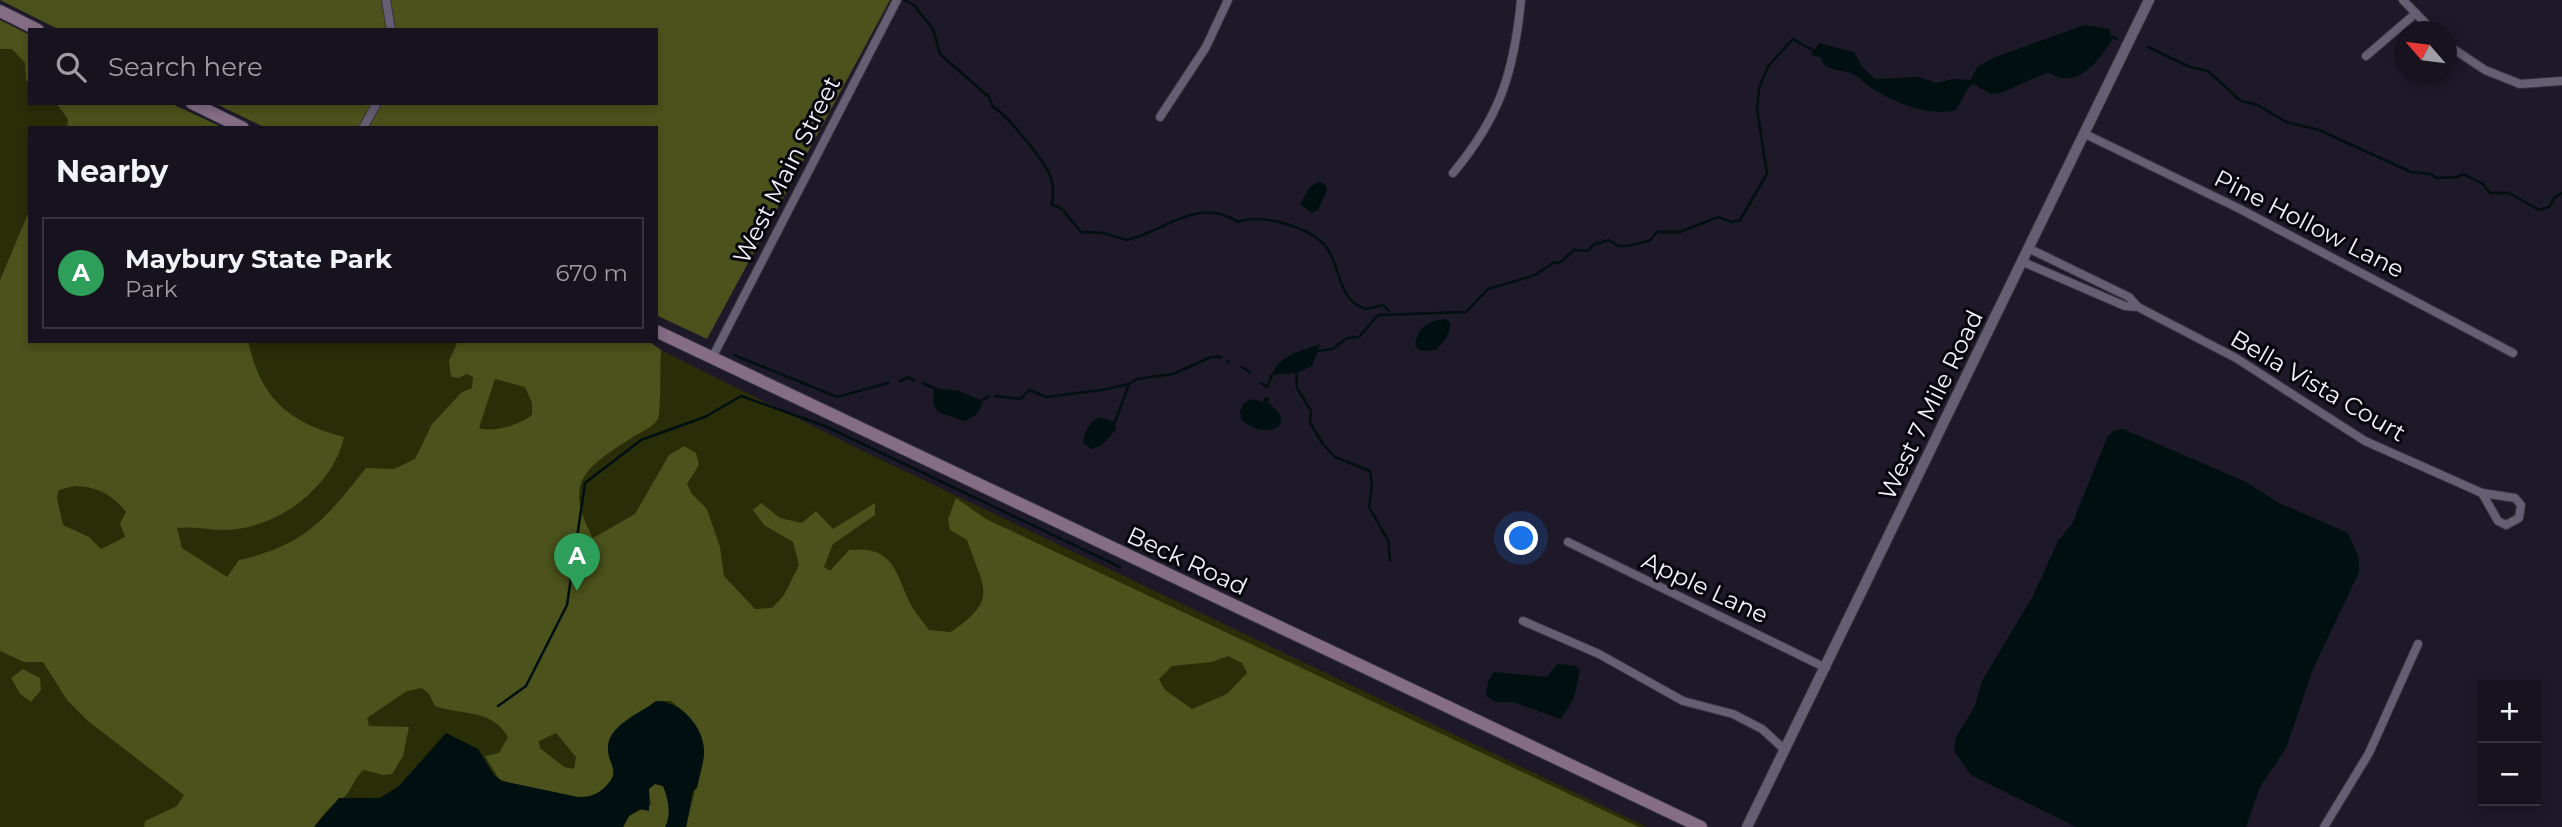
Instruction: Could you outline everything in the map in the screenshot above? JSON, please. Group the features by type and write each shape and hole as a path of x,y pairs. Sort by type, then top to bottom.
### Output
{"main road":[{"path":"0,11 34,28"},
{"path":"196,105 239,126"},
{"name":"Beck Road","path":"658,332 1701,827"}],"street":[{"path":"386,0 391,28"},
{"name":"West Main Street","path":"712,358 897,0"},
{"path":"1160,117 1206,47 1228,0"},
{"path":"1452,173 1489,124 1505,90 1515,53 1521,0"},
{"name":"West 7 Mile Road","path":"1747,827 2149,0"},
{"path":"2403,0 2424,21"},
{"path":"2366,56 2416,13"},
{"path":"2457,51 2485,70 2521,84 2562,80"},
{"path":"364,126 376,105"},
{"name":"Pine Hollow Lane","path":"2085,134 2238,208 2513,353"},
{"name":"Bella Vista Court","path":"2030,249 2129,297 2138,307 2236,358 2365,441 2482,493 2515,498 2521,505 2519,518 2506,526 2498,521 2482,493"},
{"name":"Bella Vista Court","path":"2023,262 2124,306 2138,307"},
{"path":"2081,287 2086,276"},
{"name":"Apple Lane","path":"1568,542 1826,667"},
{"path":"1523,621 1599,654 1683,701 1733,714 1762,729 1786,750"},
{"path":"2324,827 2369,753 2418,644"}],"green space":[{"path":"0,0 890,0 707,339 658,316 658,126 262,126 218,105 658,105 658,28 56,28"},
{"path":"0,20 28,34 28,82 25,63 12,49 0,49"},
{"path":"0,36 28,50 28,105 141,105 184,126 28,126 28,343 637,343 660,354 661,350 857,448 1647,827 0,827"},
{"path":"58,105 174,105 220,126 67,126 68,119"},
{"path":"28,214 28,343 249,343 261,378 280,405 307,424 344,437 328,472 300,502 283,513 245,528 177,528 182,548 227,577 239,560 281,546 312,528 366,468 394,469 415,459 432,424 462,392 472,388 473,377 467,374 459,378 451,377 449,361 457,343 651,343 661,350 658,419 602,458 583,478 580,503 593,538 635,514 669,455 684,446 696,453 699,465 687,484 692,494 707,509 720,547 724,576 755,609 772,608 784,595 799,565 793,542 764,525 753,510 761,503 780,518 802,523 816,511 833,529 875,503 875,515 833,544 824,567 830,571 849,550 876,552 892,564 912,607 929,630 951,632 976,610 982,601 983,592 967,540 950,530 948,519 956,498 986,519 1639,827 686,827 704,753 698,729 671,701 656,701 627,719 618,728 610,746 614,770 612,779 597,794 582,798 544,792 499,779 485,756 499,753 508,737 501,728 493,721 476,714 435,706 429,694 422,688 407,691 367,718 369,726 409,727 403,756 392,774 383,775 364,770 346,795 327,811 314,827 144,827 145,821 177,806 184,795 88,721 67,700 43,662 24,662 0,651 0,280","holes":["495,379 525,387 532,403 532,415 506,427 479,428","74,486 97,490 110,496 126,512 120,524 125,537 101,549 89,537 63,525 57,498 59,490","1228,656 1242,663 1247,673 1227,694 1192,709 1165,690 1159,679 1172,666 1212,662","556,733 576,757 574,769 564,767 540,748 539,741"]},
{"path":"23,669 40,678 41,690 31,702 20,694 11,678"},
{"path":"655,784 663,786 668,801 669,812 665,827 623,827 629,816 651,805 649,788"}],"shaded area":[{"path":"2085,25 2109,29 2112,40 2086,71 2071,78 2046,73 2003,92 1991,94 1974,84 1970,85 1956,110 1946,112 1902,104 1873,89 1854,74 1829,68 1820,57 1811,55 1819,43 1854,52 1862,67 1875,79 1919,77 1937,83 1953,79 1971,80 1977,67 1995,57"},
{"path":"1318,182 1325,184 1327,190 1318,210 1312,213 1300,204 1310,187"},
{"path":"1444,319 1450,322 1444,340 1436,350 1420,351 1415,345 1421,330 1428,324"},
{"path":"1320,344 1312,366 1296,373 1272,375 1285,358"},
{"path":"935,388 959,391 982,401 979,411 965,421 940,412 934,404"},
{"path":"1265,397 1269,398 1268,403 1281,419 1280,424 1268,430 1250,426 1241,419 1240,411 1244,403 1253,399 1263,402"},
{"path":"1100,417 1115,422 1116,429 1102,445 1092,449 1083,443 1085,434 1090,424"},
{"path":"2123,429 2244,481 2279,503 2348,533 2359,558 2359,572 2313,669 2286,748 2260,787 2246,827 2076,827 1971,775 1954,751 1956,737 1975,706 1982,681 2033,596 2058,541 2072,524 2107,438 2113,431"},
{"path":"1557,664 1575,666 1580,670 1574,698 1561,719 1513,702 1496,702 1486,696 1488,681 1494,672 1547,677"},
{"path":"656,701 665,702 683,711 696,726 704,745 703,763 697,788 693,791 686,827 665,827 669,812 668,801 663,786 655,784 649,789 649,811 640,809 629,816 623,827 314,827 339,798 380,798 399,786 446,733 478,749 494,775 502,781 578,797 594,795 613,777 608,750 613,734 618,727"}],"waterway":[{"path":"904,0 914,5 933,29 940,54 989,97 993,107 1016,128 1034,151 1051,178 1052,205 1061,208 1081,232 1103,233 1127,240 1182,218 1209,213 1223,215 1238,222 1260,219 1286,224 1320,240 1332,256 1345,291 1357,305 1366,309 1383,305 1389,311"},
{"path":"2108,36 2117,39"},
{"path":"1318,351 1333,349 1347,338 1359,337 1378,315 1466,312 1488,289 1535,275 1553,263 1561,262 1574,250 1588,251 1593,245 1609,240 1618,246 1649,241 1657,232 1680,232 1718,217 1732,222 1740,220 1767,174 1757,109 1759,88 1769,65 1793,39 1816,52"},
{"path":"2148,47 2190,67 2208,71 2241,101 2258,105 2286,122 2319,130 2411,172 2431,174 2436,178 2463,174 2483,184 2490,193 2509,193 2539,210 2549,207 2555,197 2562,193"},
{"path":"734,355 837,397 888,383"},
{"path":"995,396 1021,399 1029,390 1047,397 1101,390 1129,384 1137,379 1173,374 1211,357 1221,357"},
{"path":"1242,367 1250,372"},
{"path":"1296,370 1297,388 1311,411 1310,423 1323,444 1335,457 1370,471 1372,486 1369,507 1388,540 1390,561"},
{"path":"1261,383 1267,387 1272,375"},
{"path":"900,381 909,377 914,381"},
{"path":"923,383 936,389"},
{"path":"1115,422 1129,384"},
{"path":"498,706 526,686 567,605 585,483 641,440 705,417 741,396 825,426 1120,567"},
{"path":"981,401 989,396"}],"place":[{"name":"Maybury State Park","path":"577,591"}]}
